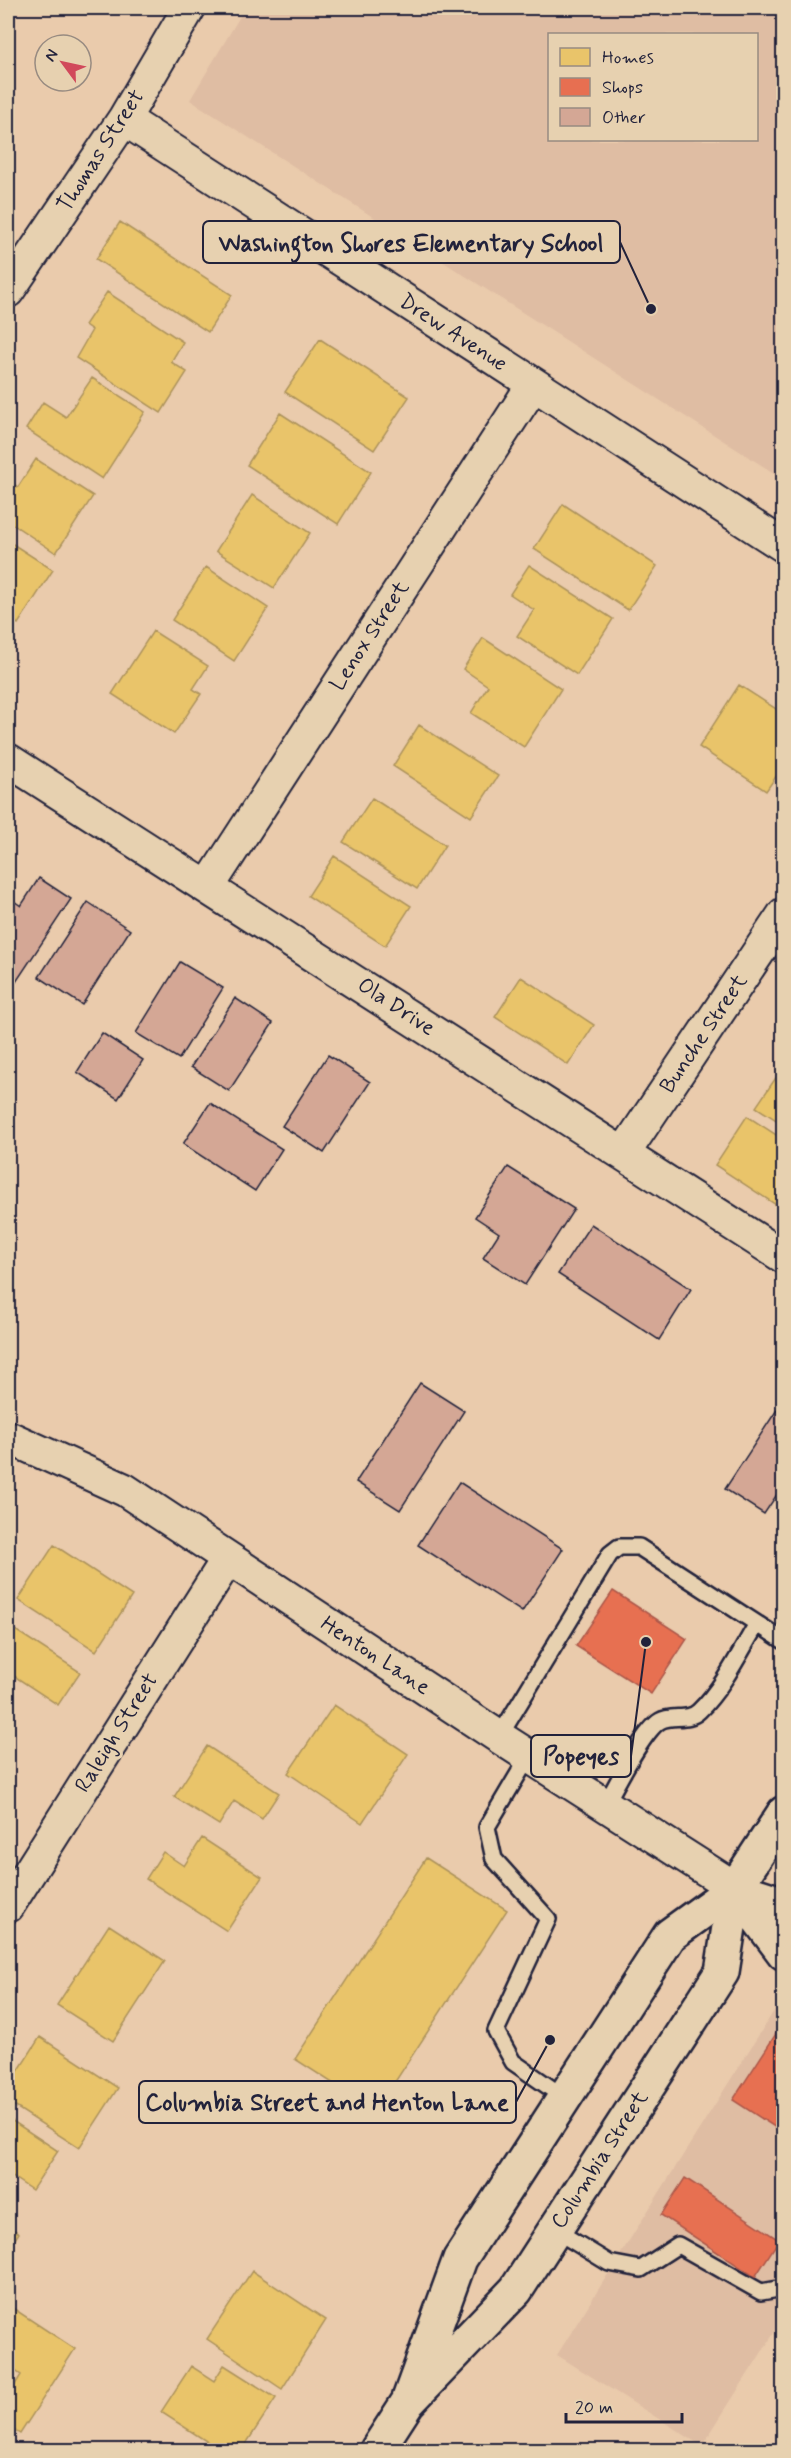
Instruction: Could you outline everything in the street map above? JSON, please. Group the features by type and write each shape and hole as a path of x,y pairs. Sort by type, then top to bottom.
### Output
{"street":[{"name":"Thomas Street","path":"8,291 123,119 189,8"},
{"name":"Drew Avenue","path":"123,119 783,546"},
{"name":"Lenox Street","path":"208,887 533,385"},
{"name":"Ola Drive","path":"8,760 783,1257"},
{"name":"Bunche Street","path":"624,1153 783,914"},
{"name":"Henton Lane","path":"8,1437 125,1490 227,1560 735,1888"},
{"name":"Raleigh Street","path":"8,1905 227,1560"},
{"name":"Columbia Street","path":"408,2402 460,2259 670,1935 735,1888 783,1813"},
{"name":"Columbia Street","path":"377,2451 408,2402 516,2290 722,1972 735,1888"},
{"path":"735,1888 783,1904"},
{"path":"735,1888 783,1953"}],"lane":[{"path":"499,1737 609,1554 619,1547 639,1547 783,1641"},
{"path":"604,1805 648,1734 660,1721 686,1718 699,1711 712,1695 757,1624"},
{"path":"529,1756 487,1827 494,1859 548,1919 496,2031 513,2062 565,2098"},
{"path":"555,2230 609,2263 641,2269 678,2246 761,2292 783,2288"}],"shaded area":[{"path":"245,8 783,8 783,479 190,100"},
{"path":"777,2006 784,2010 783,2319 702,2446 557,2355"}],"building: Homes":[{"path":"120,222 232,295 208,332 96,259"},
{"path":"107,292 183,342 171,362 187,372 161,413 76,358 92,330 85,325"},
{"path":"320,339 409,397 374,450 285,392"},
{"path":"92,378 145,412 102,479 26,429 43,402 66,417"},
{"path":"280,413 371,472 338,524 247,465"},
{"path":"36,459 93,496 56,553 8,521 8,480 18,487"},
{"path":"252,495 310,533 274,588 216,551"},
{"path":"563,504 657,566 628,610 534,549"},
{"path":"8,541 53,570 18,624 8,618"},
{"path":"529,565 613,619 577,675 517,636 534,610 510,594"},
{"path":"206,567 268,608 234,661 172,620"},
{"path":"153,631 208,666 193,689 201,694 174,734 112,694"},
{"path":"483,638 561,689 524,747 471,713 488,686 463,669"},
{"path":"739,685 784,714 784,765 766,791 699,747"},
{"path":"419,725 498,776 471,817 393,766"},
{"path":"372,798 445,845 417,889 343,842"},
{"path":"334,856 411,906 385,946 308,896"},
{"path":"521,977 594,1025 568,1065 495,1017"},
{"path":"784,1066 784,1125 756,1107"},
{"path":"747,1116 784,1140 784,1210 715,1165"},
{"path":"54,1545 132,1596 96,1651 18,1600"},
{"path":"9,1626 80,1672 58,1705 8,1672"},
{"path":"334,1705 408,1754 362,1823 288,1773"},
{"path":"207,1746 279,1793 262,1819 234,1801 219,1825 174,1797"},
{"path":"202,1838 262,1877 227,1931 146,1879 163,1852 184,1866"},
{"path":"426,1858 507,1910 376,2111 295,2059"},
{"path":"109,1925 165,1961 113,2041 57,2005"},
{"path":"40,2037 118,2088 79,2148 8,2102 8,2087"},
{"path":"8,2118 58,2151 32,2190 8,2174"},
{"path":"8,2226 19,2233 8,2250"},
{"path":"252,2271 326,2320 282,2389 207,2339"},
{"path":"8,2305 75,2349 20,2434 8,2426 8,2396 21,2375 8,2366"},
{"path":"224,2365 276,2398 242,2450 220,2450 161,2412 191,2366 214,2381"}],"building: Shops":[{"path":"613,1591 687,1639 651,1694 576,1646"},
{"path":"784,2023 784,2133 733,2100"},
{"path":"685,2178 779,2240 755,2277 661,2215"}],"building: Other":[{"path":"39,878 71,899 16,982 8,976 8,897 21,906"},
{"path":"88,902 130,930 82,1005 39,977"},
{"path":"180,962 223,988 179,1059 136,1033"},
{"path":"235,998 273,1023 229,1091 191,1067"},
{"path":"102,1033 143,1060 118,1099 77,1072"},
{"path":"328,1055 370,1082 324,1153 282,1126"},
{"path":"210,1103 282,1149 255,1191 183,1144"},
{"path":"508,1167 574,1209 525,1285 483,1258 499,1233 475,1217"},
{"path":"591,1224 691,1289 659,1340 558,1274"},
{"path":"420,1383 464,1411 400,1510 356,1482"},
{"path":"784,1399 784,1484 764,1514 725,1489"},
{"path":"459,1482 563,1549 522,1612 418,1545"}],"place":[{"name":"Washington Shores Elementary School","path":"651,309"},
{"name":"Popeyes","path":"646,1642"},
{"name":"Columbia Street and Henton Lane","path":"550,2040"}]}
